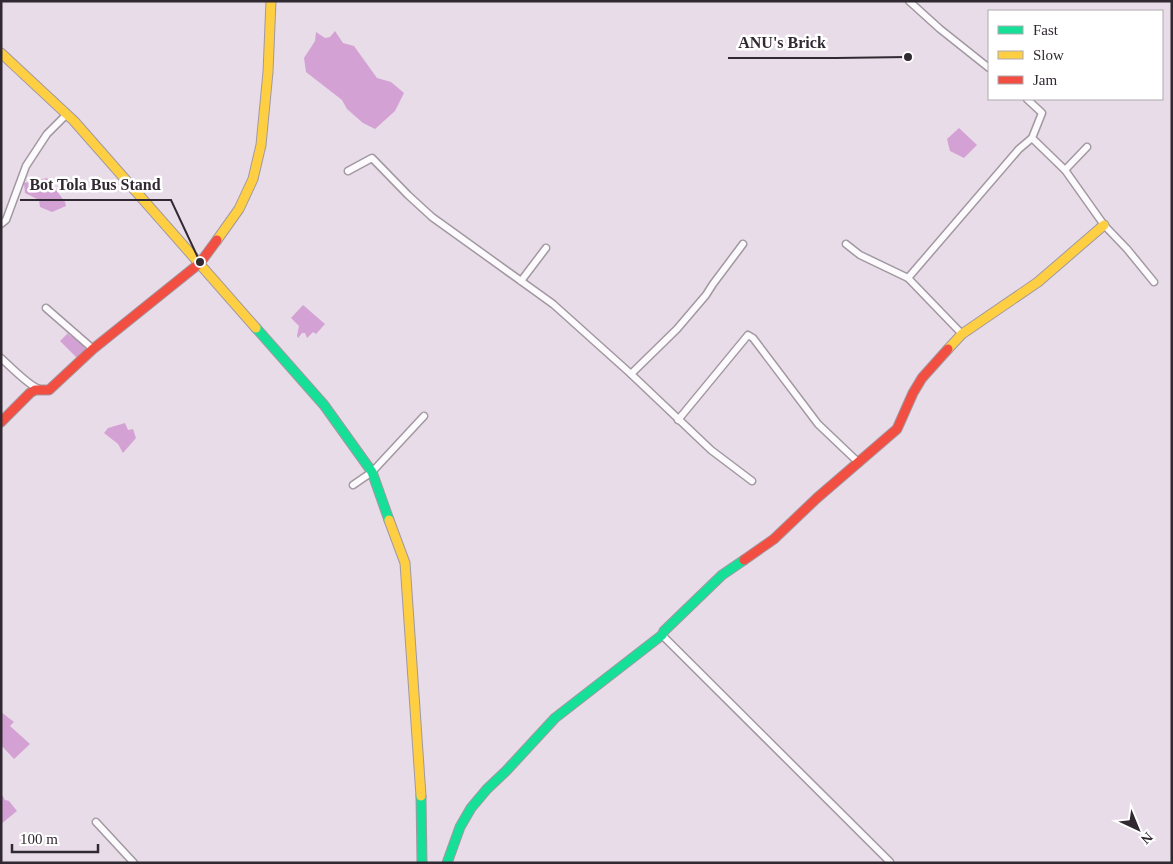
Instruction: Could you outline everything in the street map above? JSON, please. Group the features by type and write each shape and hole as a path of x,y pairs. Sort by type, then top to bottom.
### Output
{"street":[{"path":"1,422 30,393 49,390 93,349 200,264 239,209 253,178 261,145 268,72 271,1"},
{"path":"909,1 940,29 988,67"},
{"path":"1,54 67,114 324,405 372,472 406,563 421,787 422,863"},
{"path":"908,278 1019,149 1032,138 1042,113 1028,100"},
{"path":"1,224 6,220 26,166 47,134 67,114"},
{"path":"1032,138 1065,170 1104,225 1154,282"},
{"path":"1065,170 1087,147"},
{"path":"348,171 372,158 408,196 432,217 553,304 631,374 711,450 752,481"},
{"path":"447,863 460,827 467,814 487,789 555,718 662,634 722,575 774,539 817,498 897,429 922,378 962,334 1038,282 1104,225"},
{"path":"631,374 676,329 706,295 743,244"},
{"path":"846,244 860,255 908,278 962,334"},
{"path":"521,280 546,248"},
{"path":"46,308 93,349"},
{"path":"678,420 748,335 753,338 818,424 859,463"},
{"path":"1,358 23,377 30,386 40,390"},
{"path":"353,485 372,472 424,416"},
{"path":"662,634 890,862"},
{"path":"96,822 134,863"}],"shaded area":[{"path":"335,31 343,43 354,46 377,78 391,82 404,93 395,111 375,129 363,123 347,109 342,100 306,72 304,58 315,41 316,32 325,38 330,37"},
{"path":"959,128 977,145 964,158 950,151 947,139"},
{"path":"47,178 66,206 52,212 40,207 39,200 25,193 24,183"},
{"path":"303,305 325,324 316,334 313,332 307,338 305,333 302,333 298,338 299,326 291,318"},
{"path":"68,333 85,348 86,351 78,359 60,341"},
{"path":"125,423 128,430 133,429 136,438 123,453 118,444 104,433 108,428"},
{"path":"1,712 14,722 10,726 30,744 14,759 1,745"},
{"path":"1,793 5,800 9,801 17,811 1,824"}],"traffic: fast":[{"path":"256,328 324,405 372,472 389,520"},
{"path":"447,863 460,827 471,808 555,718 662,635 722,575 744,560"},
{"path":"421,796 422,863"}],"traffic: slow":[{"path":"217,240 239,209 253,179 261,145 268,72 271,1"},
{"path":"1,53 74,121 256,328"},
{"path":"948,349 962,334 1038,282 1104,225"},
{"path":"389,520 405,563 421,796"}],"traffic: jam":[{"path":"1,422 30,393 35,390 49,390 93,349 200,263 217,240"},
{"path":"744,560 774,539 817,498 897,429 922,378 948,349"}],"place":[{"name":"ANU's Brick","path":"908,57"},
{"name":"Bot Tola Bus Stand","path":"200,262"}]}
